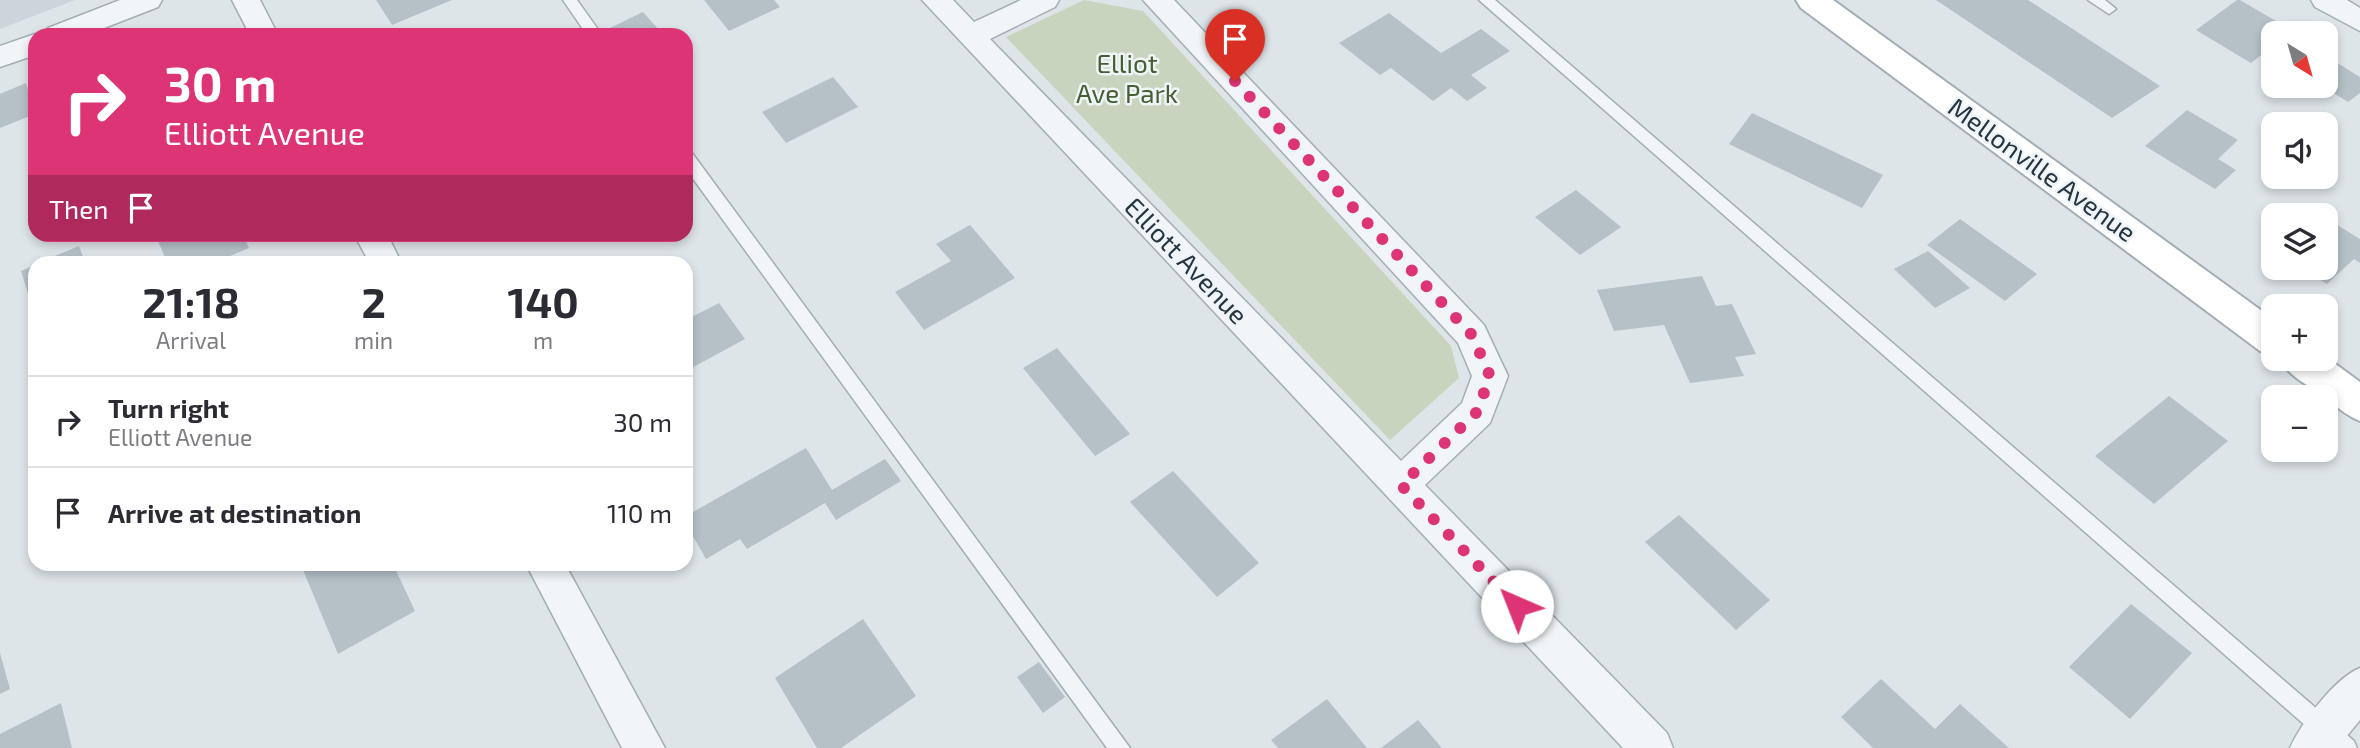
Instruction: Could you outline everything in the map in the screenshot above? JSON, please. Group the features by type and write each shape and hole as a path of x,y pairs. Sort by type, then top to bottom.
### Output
{"street":[{"path":"76,28 148,0"},
{"path":"246,0 260,28"},
{"name":"Elliott Avenue","path":"936,0 1652,748"},
{"path":"971,36 1045,0"},
{"path":"1157,0 1472,335 1490,376 1477,412 1401,485"},
{"name":"Mellonville Avenue","path":"1812,0 2261,331"},
{"path":"2325,0 2360,21"},
{"path":"0,57 28,47"},
{"path":"2315,371 2360,404"},
{"path":"549,571 644,748"},
{"path":"2328,742 2360,688"}],"lane":[{"path":"569,0 590,28"},
{"path":"1486,0 2328,742"},
{"path":"2095,0 2109,9"},
{"path":"693,167 1120,748"}],"shaded area":[{"path":"0,0 75,0 0,29"}],"green space":[{"name":"Elliot Ave Park","path":"1084,0 1143,11 1451,346 1459,378 1390,440 1006,37"}],"building":[{"path":"376,0 452,0 392,25"},
{"path":"704,0 774,0 780,7 729,31"},
{"path":"1936,0 2028,0 2160,86 2112,118"},
{"path":"2237,0 2276,21 2261,21 2261,55 2251,63 2196,30"},
{"path":"643,12 657,28 610,28"},
{"path":"1389,13 1441,53 1481,29 1510,51 1471,75 1487,88 1467,101 1451,88 1433,101 1391,68 1380,75 1339,43"},
{"path":"2338,63 2360,77 2360,93 2348,102 2338,96"},
{"path":"833,77 858,107 786,143 762,112"},
{"path":"26,83 28,117 0,128 0,94"},
{"path":"2187,110 2238,140 2218,159 2236,170 2215,189 2145,146"},
{"path":"1752,113 1883,175 1862,208 1729,144"},
{"path":"1576,190 1621,227 1580,255 1535,217"},
{"path":"1960,219 2037,274 2005,301 1927,245"},
{"path":"970,225 1015,278 924,330 895,292 951,261 936,244"},
{"path":"2338,225 2360,239 2360,263 2354,259 2338,274"},
{"path":"158,242 246,242 249,248 230,256 164,256"},
{"path":"79,246 83,256 55,256"},
{"path":"1928,251 1970,288 1935,308 1894,269"},
{"path":"28,268 28,293 21,271"},
{"path":"1702,276 1716,306 1732,304 1756,354 1735,357 1744,376 1690,383 1664,325 1614,331 1597,290"},
{"path":"719,303 745,339 693,367 693,316"},
{"path":"1057,348 1130,434 1095,456 1023,368"},
{"path":"2169,396 2228,441 2154,504 2095,456"},
{"path":"806,448 832,490 885,459 901,481 836,520 825,503 747,549 740,539 706,559 693,536 693,512"},
{"path":"1173,471 1259,563 1217,597 1130,502"},
{"path":"1679,515 1770,600 1736,630 1645,542"},
{"path":"303,571 396,571 415,611 338,654"},
{"path":"2131,604 2192,653 2130,719 2069,667"},
{"path":"863,619 916,696 841,748 817,748 775,678"},
{"path":"0,653 10,689 0,694"},
{"path":"1039,662 1065,697 1043,713 1017,677"},
{"path":"1881,679 1935,729 1960,704 2009,748 1873,748 1841,717"},
{"path":"1327,699 1367,748 1278,748 1271,740"},
{"path":"61,703 72,748 0,748 0,734"},
{"path":"1418,720 1442,748 1381,748"}],"route":[{"path":"1235,81 1472,335 1490,376 1477,412 1401,485 1517,606"}]}
